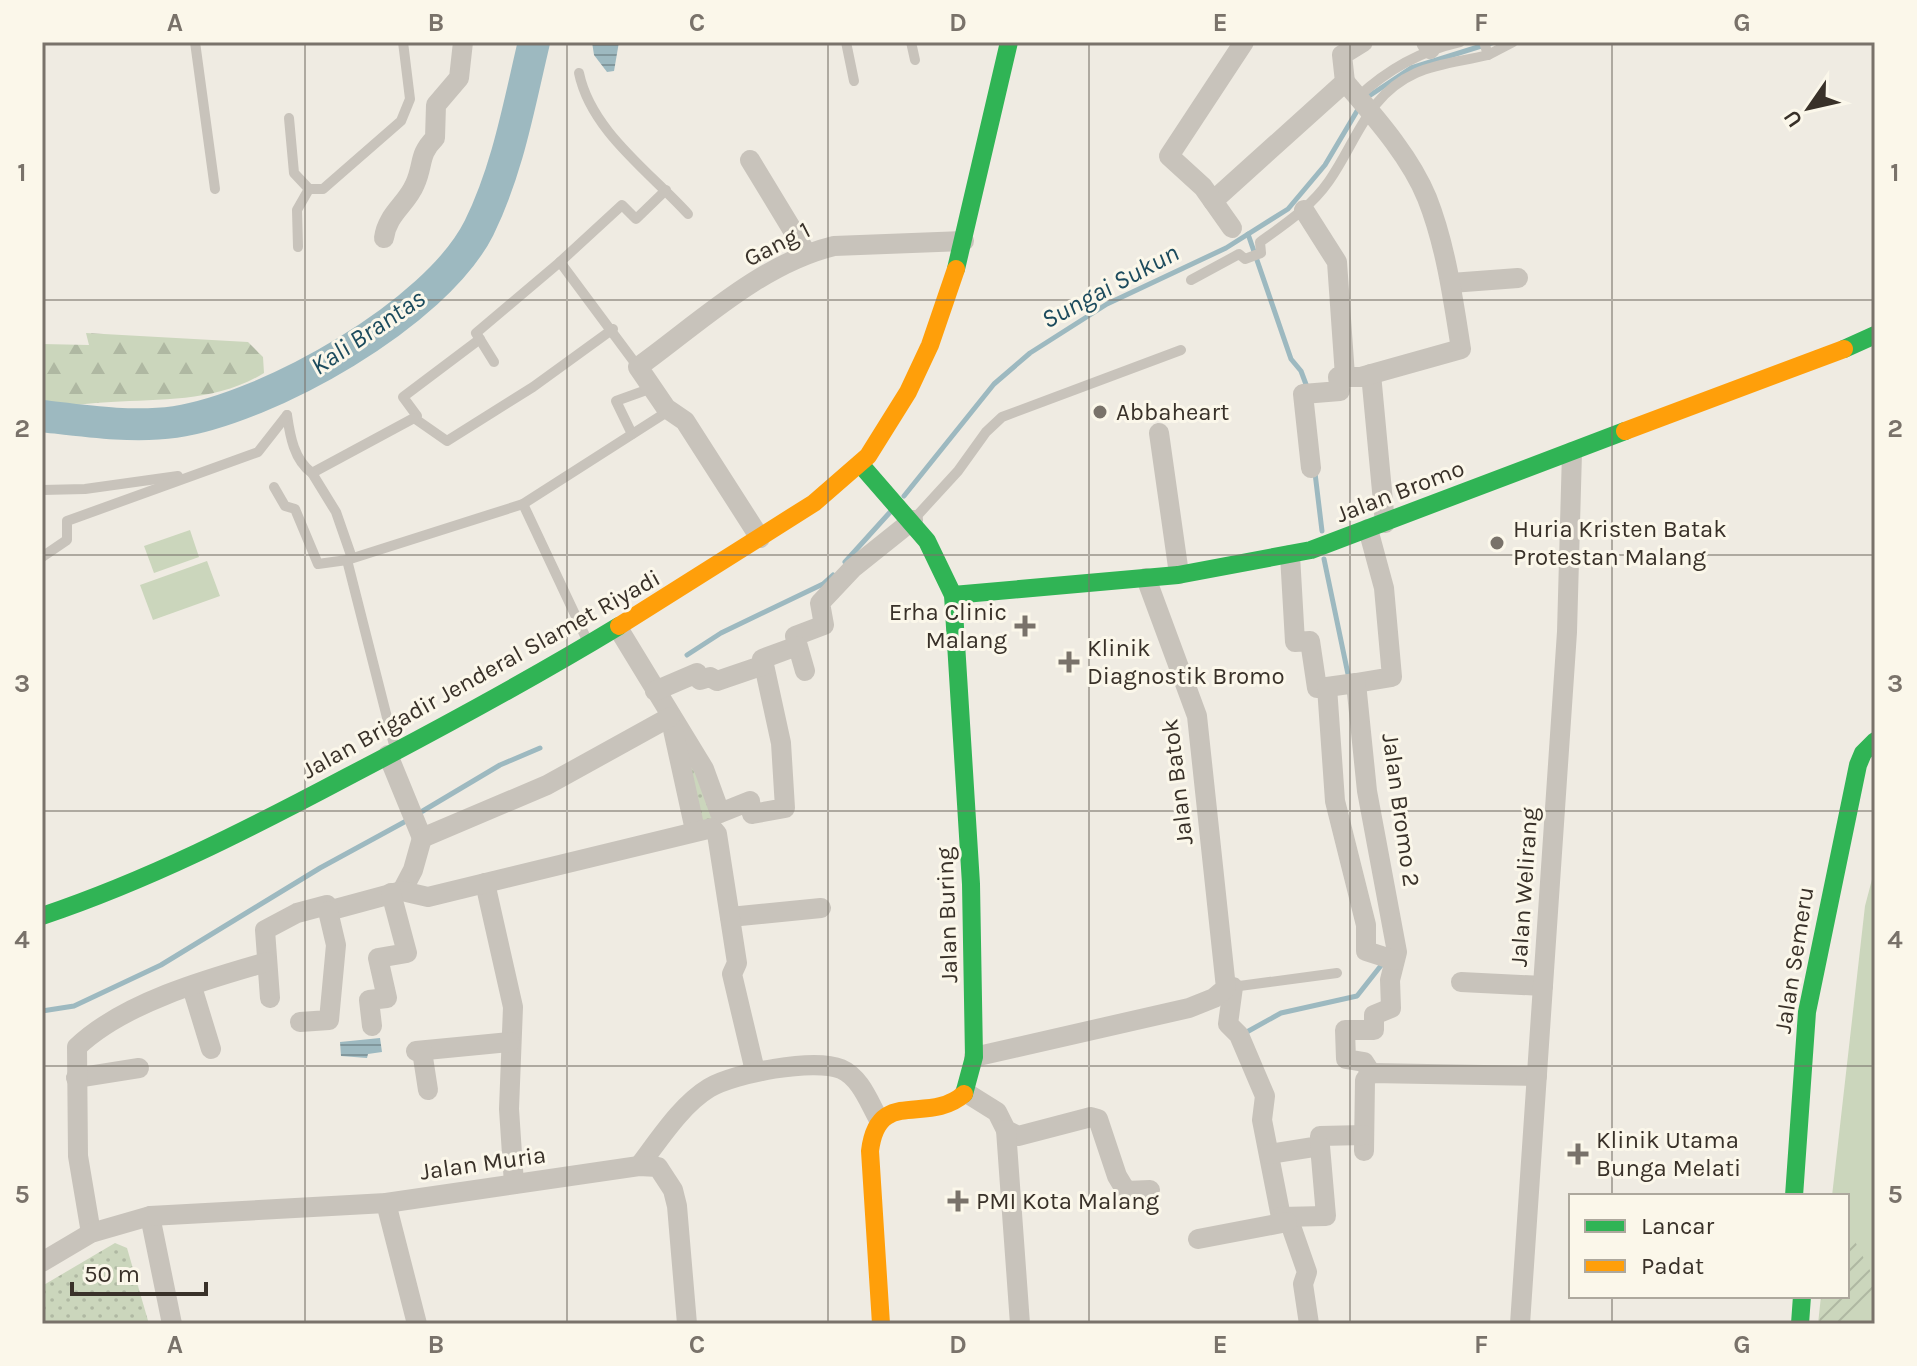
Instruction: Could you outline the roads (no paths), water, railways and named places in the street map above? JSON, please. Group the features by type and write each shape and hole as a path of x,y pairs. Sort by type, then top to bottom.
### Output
{"main road":[{"name":"Jalan Brigadir Jenderal Slamet Riyadi","path":"42,916 120,890 183,862 589,646 760,538 861,465 899,410 936,333 964,241 1009,42"},
{"name":"Jalan Bromo","path":"953,595 1146,578 1290,555 1376,526 1875,335"},
{"name":"Jalan Bromo","path":"1844,349 1875,346"},
{"name":"Jalan Buring","path":"861,465 909,516 937,555 953,595 971,884 974,1057 965,1092"},
{"name":"Jalan Semeru","path":"1794,1194 1807,1012 1858,765 1863,753 1875,741"},
{"name":"Jalan Semeru","path":"1828,1005 1844,901 1875,769"},
{"name":"Jalan Semeru","path":"1811,1194 1825,1035"},
{"path":"881,1324 870,1140 878,1118 891,1112 941,1107 957,1101 965,1092"},
{"path":"1785,1324 1787,1298"},
{"path":"1800,1324 1802,1298"}],"street":[{"path":"384,238 386,224 415,184 423,151 435,138 436,105 459,78 463,42"},
{"path":"1232,228 1203,187 1169,156 1244,42"},
{"path":"1311,468 1303,394 1340,391 1338,377 1371,374 1461,349 1451,283 1427,198 1414,172 1357,96 1342,55 1363,42"},
{"path":"1213,201 1357,96"},
{"path":"750,160 807,254"},
{"path":"1304,210 1337,262 1345,376"},
{"name":"Gang 1","path":"638,367 766,275 807,254 834,246 964,241"},
{"path":"1451,283 1518,278"},
{"path":"638,367 670,410 685,421 760,538"},
{"path":"1290,555 1295,642 1310,641 1317,688 1392,677 1376,526 1371,374"},
{"path":"1159,433 1179,574"},
{"name":"Jalan Welirang","path":"1520,1324 1567,632 1572,452"},
{"path":"805,671 795,636 824,625 820,603 909,516"},
{"name":"Jalan Batok","path":"1146,578 1197,716 1230,987 1228,1024 1239,1035 1265,1096 1262,1120 1284,1219 1307,1272 1303,1284 1309,1324"},
{"path":"618,628 704,769 720,813 750,801 752,814 785,808 781,743 762,659 797,646"},
{"path":"655,691 697,673 700,680 710,677 717,681 764,665"},
{"path":"1345,684 1341,836 1366,925 1366,951 1389,958"},
{"name":"Jalan Bromo 2","path":"1345,684 1397,952 1389,958 1391,1008 1374,1015 1374,1030 1345,1030 1346,1059 1364,1062 1371,1073"},
{"path":"416,825 547,785 670,717"},
{"path":"670,717 695,830"},
{"path":"372,1026 369,1000 387,998 378,958 407,953 404,893 413,870 416,825 392,753"},
{"path":"328,911 404,893 485,883 712,828 717,834 737,963 732,974 755,1071"},
{"path":"485,883 513,1007 510,1042 514,1184"},
{"path":"270,998 267,929 297,913 327,905 336,945 329,1020 300,1022"},
{"path":"730,917 821,908"},
{"path":"91,1233 80,1184 77,1047 88,1037 135,1010 267,962"},
{"path":"1461,982 1543,986"},
{"path":"192,987 211,1049"},
{"path":"974,1057 1189,1008 1214,998 1230,987"},
{"path":"428,1090 419,1051 510,1042"},
{"path":"76,1078 139,1068"},
{"path":"639,1166 707,1089 732,1076 755,1071 841,1069 853,1077 878,1118"},
{"path":"1198,1239 1284,1219 1326,1216 1320,1136 1364,1143 1365,1080 1371,1073 1537,1076"},
{"path":"965,1092 997,1112 1006,1130 1020,1324"},
{"path":"1006,1130 1018,1136 1094,1117 1100,1121 1117,1176 1126,1191 1150,1190"},
{"path":"1269,1154 1320,1146"},
{"path":"639,1166 658,1167 673,1190 687,1324"},
{"name":"Jalan Muria","path":"42,1262 91,1233 150,1216 386,1203 639,1166"},
{"path":"386,1203 417,1324"},
{"path":"150,1216 172,1324"}],"lane":[{"path":"195,42 215,189"},
{"path":"289,118 294,173 309,189 323,189 401,121 410,99 403,42"},
{"path":"846,42 854,81"},
{"path":"911,42 915,60"},
{"path":"1191,280 1239,254 1253,256 1261,253 1260,242 1304,210 1328,183 1357,96 1428,46 1460,42"},
{"path":"1357,96 1387,90 1415,73 1513,42"},
{"path":"579,73 583,91 605,127 688,214"},
{"path":"298,247 297,210 309,189"},
{"path":"494,362 476,333 622,205 636,219 666,190"},
{"path":"560,262 613,329 638,367"},
{"path":"414,418 447,441 533,387 613,329"},
{"path":"312,473 417,416 403,397 480,339"},
{"path":"909,516 958,471 986,432 1002,417 1181,350"},
{"path":"632,434 616,401 652,388"},
{"path":"274,487 285,506 295,509 318,564 349,559 523,504 670,410"},
{"path":"42,557 67,540 67,521 258,452 287,415 290,439 304,467 312,473 336,512 392,753"},
{"path":"42,490 85,489 200,473"},
{"path":"523,504 589,646"},
{"path":"1230,987 1337,973"}],"water":[{"path":"592,42 619,42 614,71 607,72 594,55"},
{"path":"380,1038 382,1052 368,1054 367,1058 341,1056 340,1042"}],"waterway":[{"name":"Kali Brantas","path":"42,416 142,424 175,422 213,413 301,377 346,352 388,323 426,293 457,260 479,228 505,160 534,42"},
{"name":"Sungai Sukun","path":"1366,98 1411,68 1494,42"},
{"name":"Sungai Sukun","path":"904,496 994,384 1030,353 1107,304 1226,248 1288,209 1325,165 1360,106"},
{"path":"1248,234 1291,359 1301,371 1307,387"},
{"path":"1315,473 1322,531"},
{"name":"Sungai Sukun","path":"845,562 892,510"},
{"path":"1324,559 1349,679"},
{"name":"Sungai Sukun","path":"687,655 721,633 823,584 833,575"},
{"path":"416,815 500,765 540,748"},
{"path":"42,1011 74,1006 161,965 320,868 408,820"},
{"path":"1245,1033 1281,1013 1357,996 1383,963"}],"place":[{"name":"Abbaheart","path":"1100,412"},
{"name":"Huria Kristen Batak Protestan Malang","path":"1497,543"},
{"name":"Erha Clinic Malang","path":"1025,626"},
{"name":"Klinik Diagnostik Bromo","path":"1069,662"},
{"name":"Klinik Utama Bunga Melati","path":"1578,1154"},
{"name":"PMI Kota Malang","path":"958,1201"}]}
